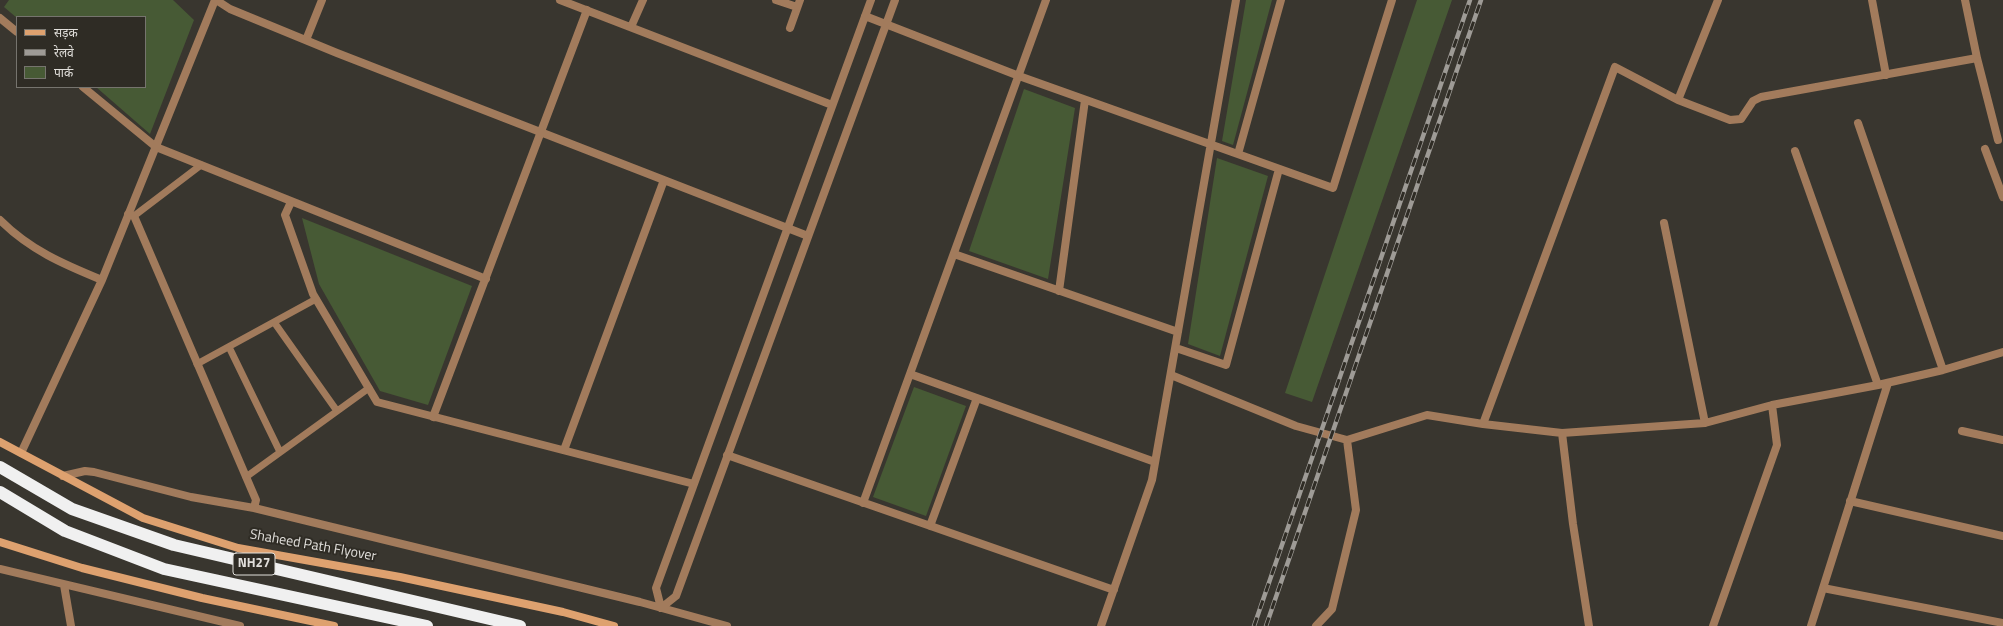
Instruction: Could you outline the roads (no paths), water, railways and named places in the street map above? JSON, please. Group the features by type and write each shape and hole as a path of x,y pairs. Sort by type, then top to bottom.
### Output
{"highway":[{"name":"Shaheed Path Flyover","path":"0,467 72,509 174,545 520,626"},
{"name":"NH27","path":"0,492 65,532 164,569 426,626"}],"street":[{"path":"21,453 131,215 156,147 215,0 230,9 306,40 808,236"},
{"path":"306,40 322,0"},
{"path":"560,0 832,105"},
{"path":"631,27 643,0"},
{"path":"776,0 799,4 790,28"},
{"path":"661,608 656,588 871,0"},
{"path":"661,608 676,596 895,0"},
{"path":"863,503 1046,0"},
{"path":"1101,626 1152,480 1156,462 1236,0"},
{"path":"1238,154 1281,0"},
{"path":"865,16 1019,76 1333,188 1392,0"},
{"path":"1678,100 1718,0"},
{"path":"1872,0 1886,75"},
{"path":"1965,0 1977,58 1998,140"},
{"path":"433,417 587,10"},
{"path":"0,18 16,31"},
{"path":"1483,424 1615,67 1678,100 1730,120 1741,119 1753,101 1761,97 1977,58"},
{"path":"84,88 156,147 486,279"},
{"path":"1059,291 1085,100"},
{"path":"1858,123 1943,370"},
{"path":"1985,149 2003,198"},
{"path":"1795,151 1878,385"},
{"path":"1176,348 1226,365 1279,169"},
{"path":"564,450 664,180"},
{"path":"291,202 285,215 316,299 377,402 694,484"},
{"path":"131,215 256,500 254,508"},
{"path":"0,220 14,235 54,261 102,280"},
{"path":"1664,223 1705,423"},
{"path":"954,254 1178,332"},
{"path":"1171,375 1296,426 1347,440 1427,415 1483,424 1562,433 1705,423 1772,405 1888,383 1943,370 2003,352"},
{"path":"910,374 1156,462"},
{"path":"1811,626 1888,383"},
{"path":"930,526 977,398"},
{"path":"1713,626 1777,445 1772,405"},
{"path":"1962,431 2003,440"},
{"path":"1562,433 1573,524 1589,626"},
{"path":"1316,626 1332,609 1356,510 1347,440"},
{"name":"Shaheed Path Flyover","path":"0,442 143,518 238,548 400,577 563,612 614,626"},
{"path":"727,456 1114,590"},
{"path":"63,476 85,471 94,472 191,497 254,508 661,608 727,626"},
{"path":"1850,501 2003,536"},
{"path":"0,542 82,568 202,598 334,626"},
{"path":"0,569 240,626"},
{"path":"64,584 71,626"},
{"path":"1823,588 2003,623"}],"lane":[{"path":"131,215 201,165"},
{"path":"197,364 316,299"},
{"path":"274,322 337,411"},
{"path":"229,347 280,452"},
{"path":"246,477 369,388"}],"railway":[{"path":"1254,626 1470,0"},
{"path":"1266,626 1481,0"}]}
